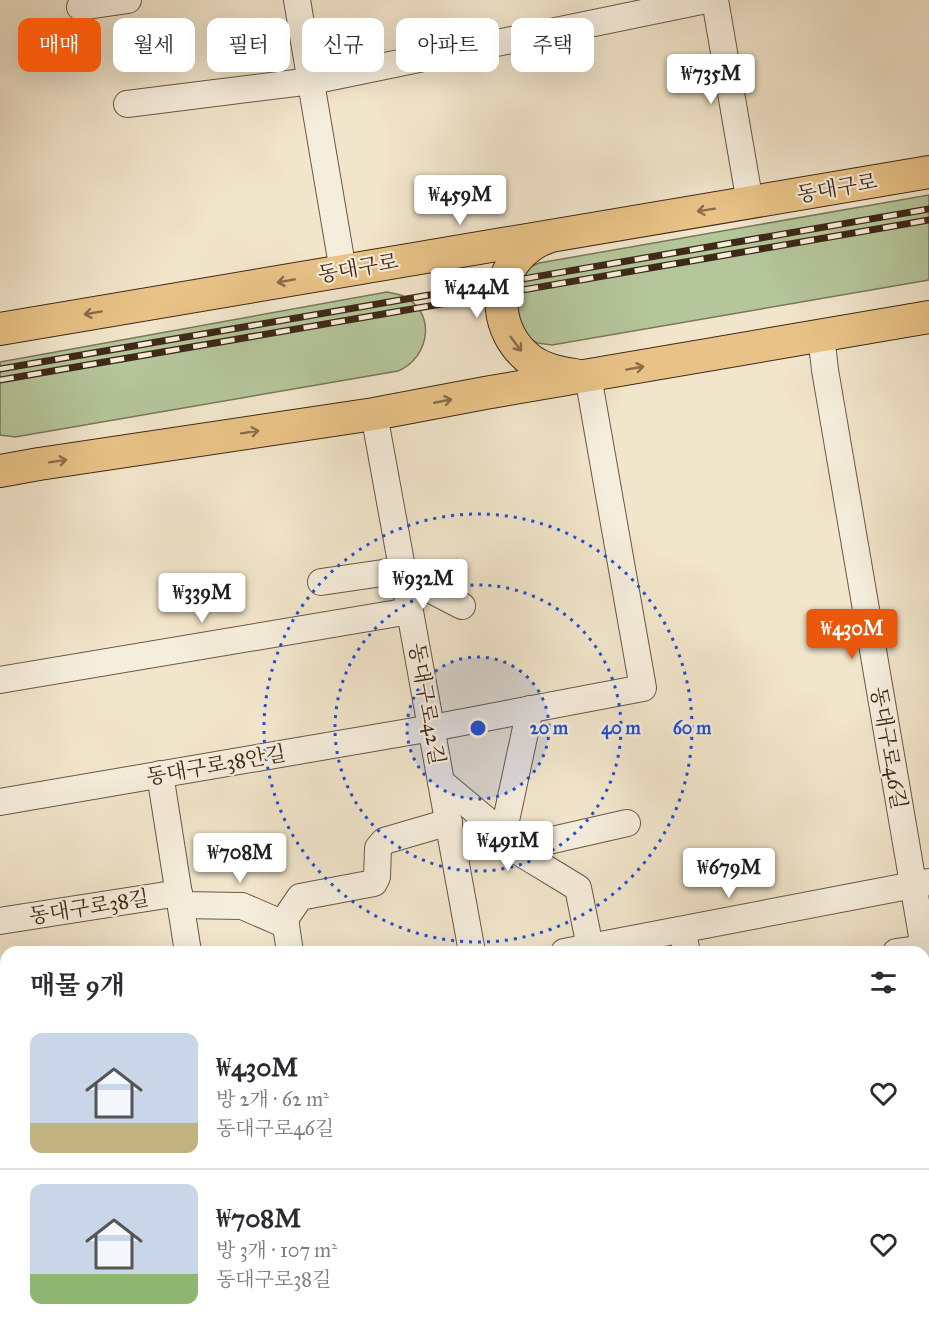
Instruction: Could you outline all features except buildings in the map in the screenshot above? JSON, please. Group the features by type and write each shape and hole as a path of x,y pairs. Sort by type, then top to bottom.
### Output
{"main road":[{"name":"동대구로","path":"0,329 929,172"},
{"path":"558,234 541,239 513,262 505,278 501,296 502,314 507,332 516,347 529,360 545,369 587,376"},
{"path":"0,471 374,414 929,316"}],"street":[{"path":"80,7 128,0"},
{"path":"297,0 343,271"},
{"path":"128,104 312,81 706,0"},
{"path":"715,0 750,203"},
{"name":"동대구로46길","path":"821,335 829,394 924,946"},
{"path":"432,728 643,688 587,376"},
{"name":"동대구로42길","path":"374,414 471,946"},
{"path":"321,582 404,573 462,606"},
{"path":"0,680 410,611"},
{"path":"530,709 508,844 627,823"},
{"name":"동대구로38안길","path":"0,802 432,728"},
{"name":"동대구로38길","path":"160,774 187,946"},
{"name":"동대구로42길","path":"441,782 496,828 508,844 578,888 590,946"},
{"path":"289,946 285,919 300,897 374,884 377,877 378,848 384,841 449,822"},
{"path":"606,946 685,941 915,885"},
{"name":"동대구로38길","path":"0,921 180,899 242,906 286,925"}],"green space":[{"path":"929,195 929,280 552,345 537,343 521,333 510,296 528,268 539,263"},
{"path":"387,292 401,295 413,302 425,322 423,345 409,364 398,371 15,437 0,435 0,362"}],"railway":[{"path":"0,369 929,209"},
{"path":"0,380 929,220"}]}
